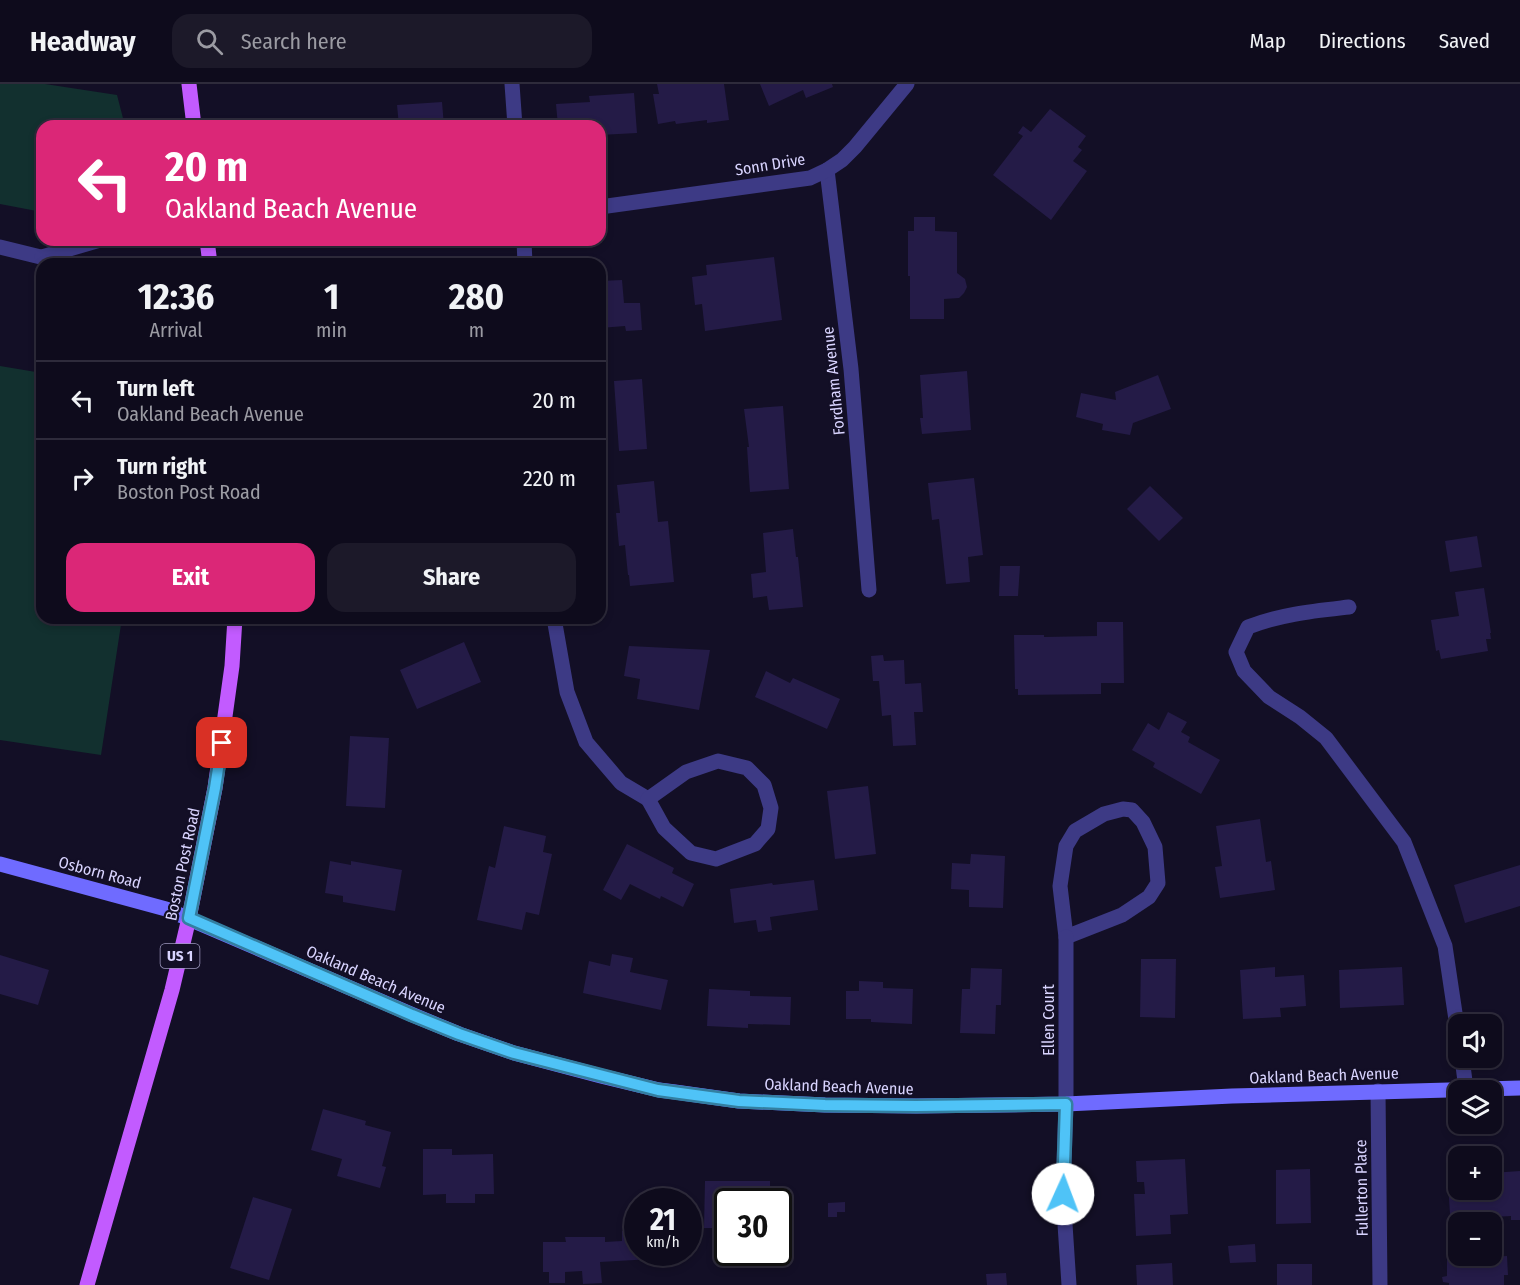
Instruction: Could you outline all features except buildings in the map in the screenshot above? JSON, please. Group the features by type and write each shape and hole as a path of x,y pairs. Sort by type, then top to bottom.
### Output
{"main road":[{"path":"189,84 193,120"},
{"name":"Boston Post Road","path":"87,1285 172,990 189,918 215,788 232,666 235,624"}],"street":[{"path":"512,84 515,120"},
{"name":"Sonn Drive","path":"606,206 810,178 842,160 907,84"},
{"name":"Fordham Avenue","path":"827,170 851,369 869,590"},
{"path":"42,257 80,246"},
{"path":"0,247 46,258"},
{"path":"1349,607 1267,619 1248,627 1236,652 1244,671 1269,697 1300,717 1326,738 1404,842 1445,946 1455,1014"},
{"path":"555,624 567,692 586,742 621,783 648,799 664,828 691,853 716,859 755,844 768,830 771,808 764,785 747,768 718,761 686,772 648,799"},
{"name":"Ellen Court","path":"1066,937 1122,915 1149,897 1158,883 1155,847 1143,822 1132,810 1123,809 1104,814 1075,831 1066,846 1060,886 1066,937 1066,1104 1063,1194 1069,1285"},
{"name":"Osborn Road","path":"0,864 140,901 189,918"},
{"name":"Oakland Beach Avenue","path":"189,918 459,1034 514,1053 658,1090 739,1101 916,1106 1066,1104 1220,1096 1448,1089"},
{"name":"Oakland Beach Avenue","path":"1502,1088 1520,1088"},
{"name":"Fullerton Place","path":"1378,1091 1380,1285"}],"green space":[{"path":"0,84 45,84 117,95 123,120 36,120 36,211 0,204"},
{"path":"0,366 36,372 36,624 121,624 101,755 0,740"}],"route":[{"path":"222,743 189,918 459,1034 514,1053 658,1090 739,1101 825,1105 1066,1104 1063,1194"}]}
